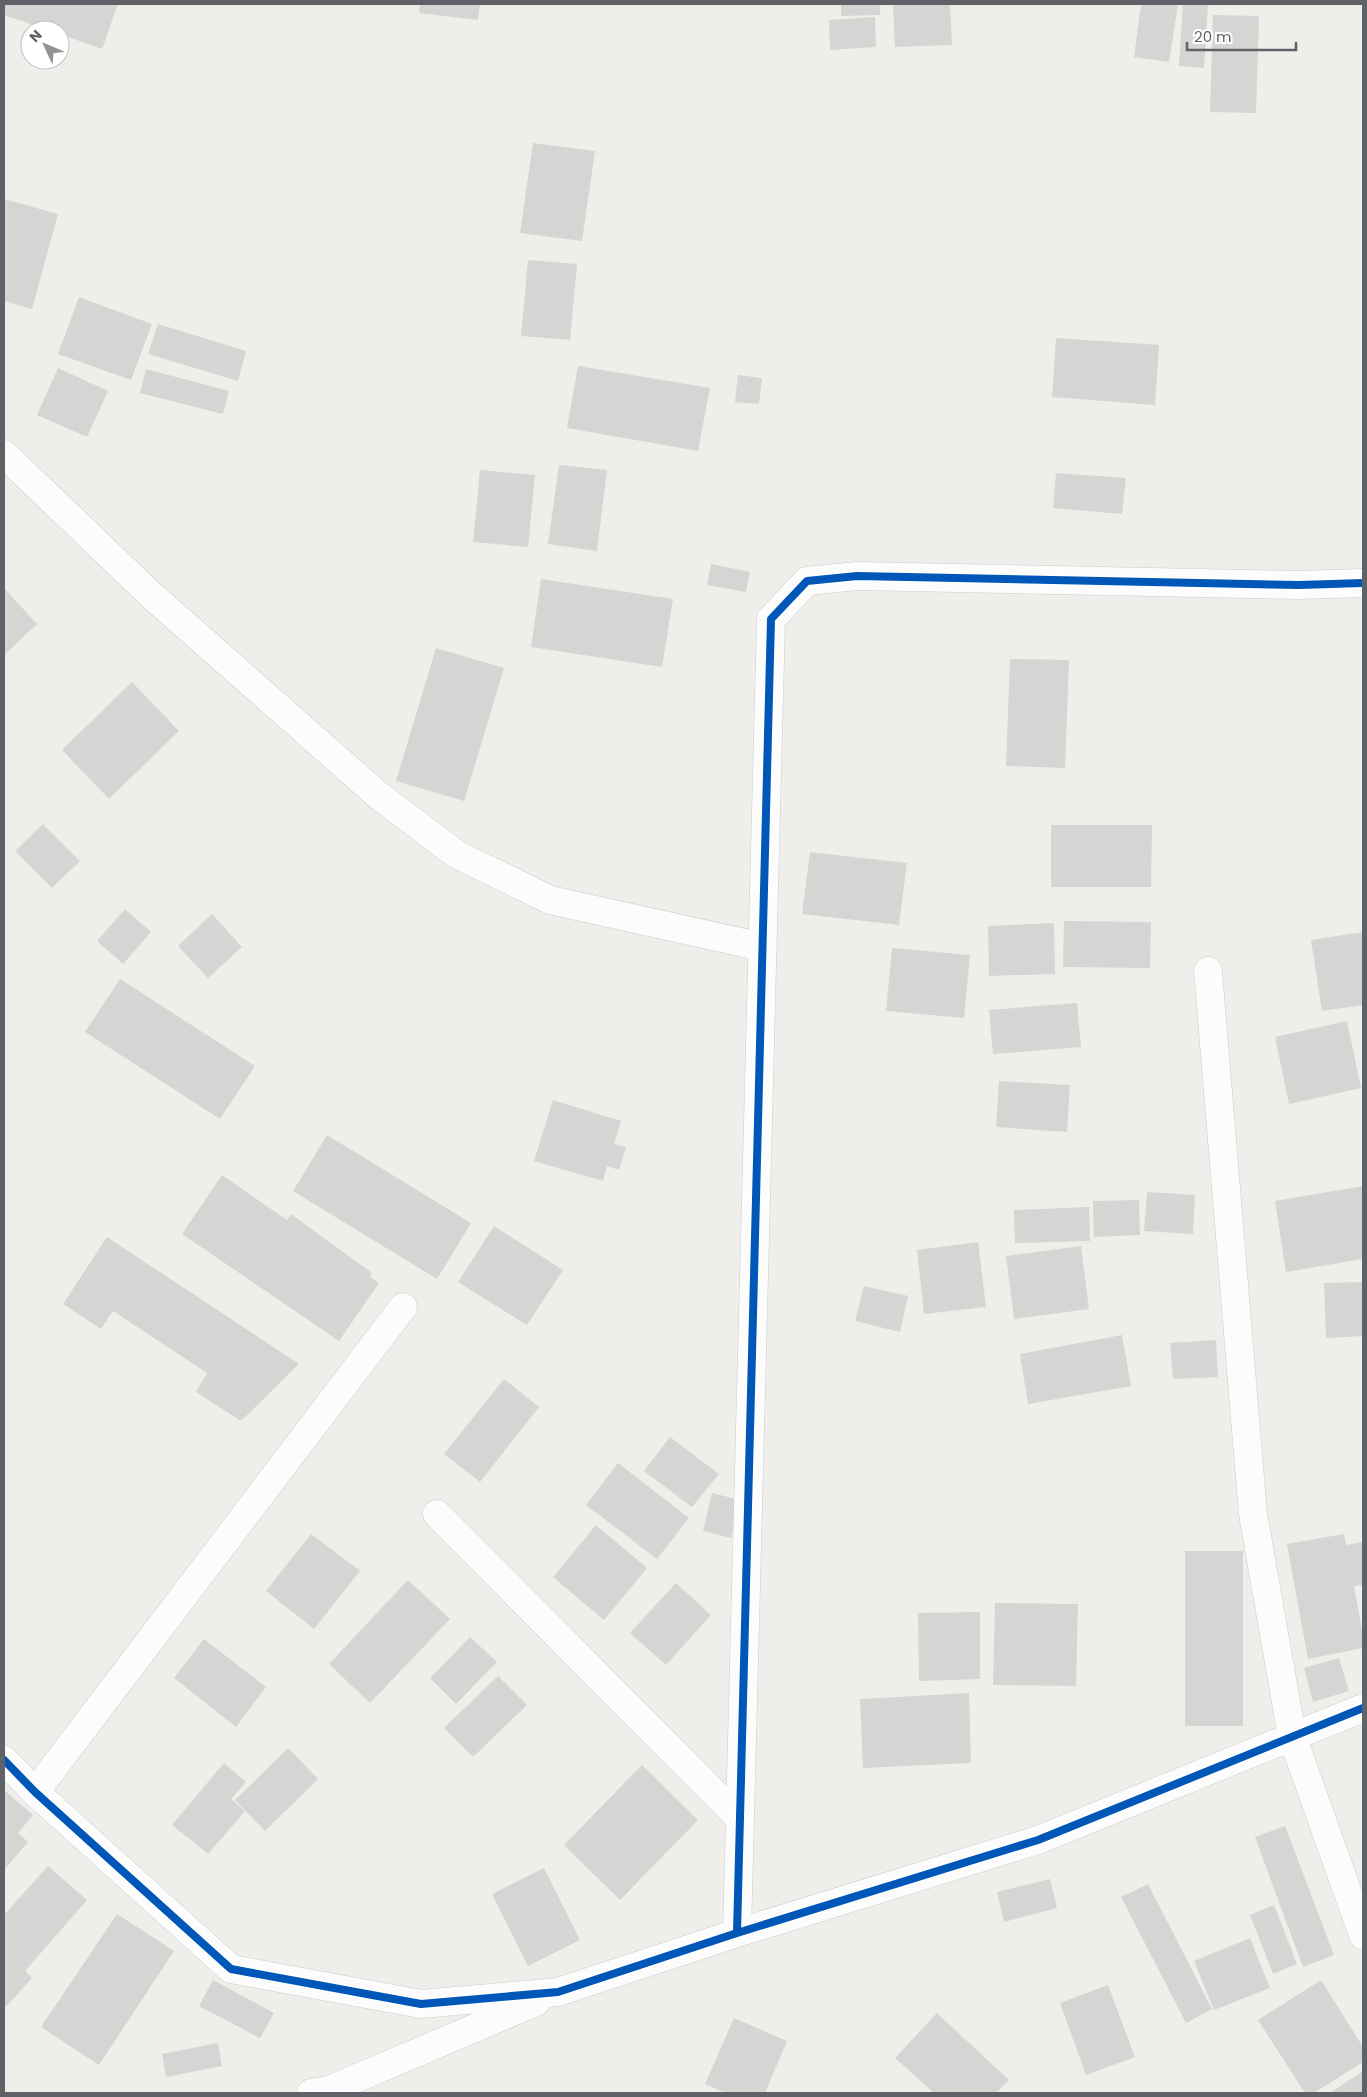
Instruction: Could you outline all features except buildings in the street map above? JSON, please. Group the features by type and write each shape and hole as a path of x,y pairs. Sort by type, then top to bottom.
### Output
{"street":[{"path":"4,454 150,594 378,795 456,854 550,900 762,947"},
{"path":"737,1933 771,619 807,581 857,576 1299,585 1363,583"},
{"path":"1208,971 1253,1514 1292,1736 1363,1936"},
{"path":"35,1792 403,1307"},
{"path":"438,1514 740,1819"},
{"path":"311,2093 329,2090 558,1992 737,1933 1038,1840 1363,1708"},
{"path":"4,1760 35,1792 231,1969 421,2004 558,1992"}],"cycle path":[{"path":"737,1933 771,619 807,581 857,576 1299,585 1363,583"},
{"path":"4,1760 35,1792 231,1969 421,2004 558,1992 737,1933 1038,1840 1363,1708"}]}
